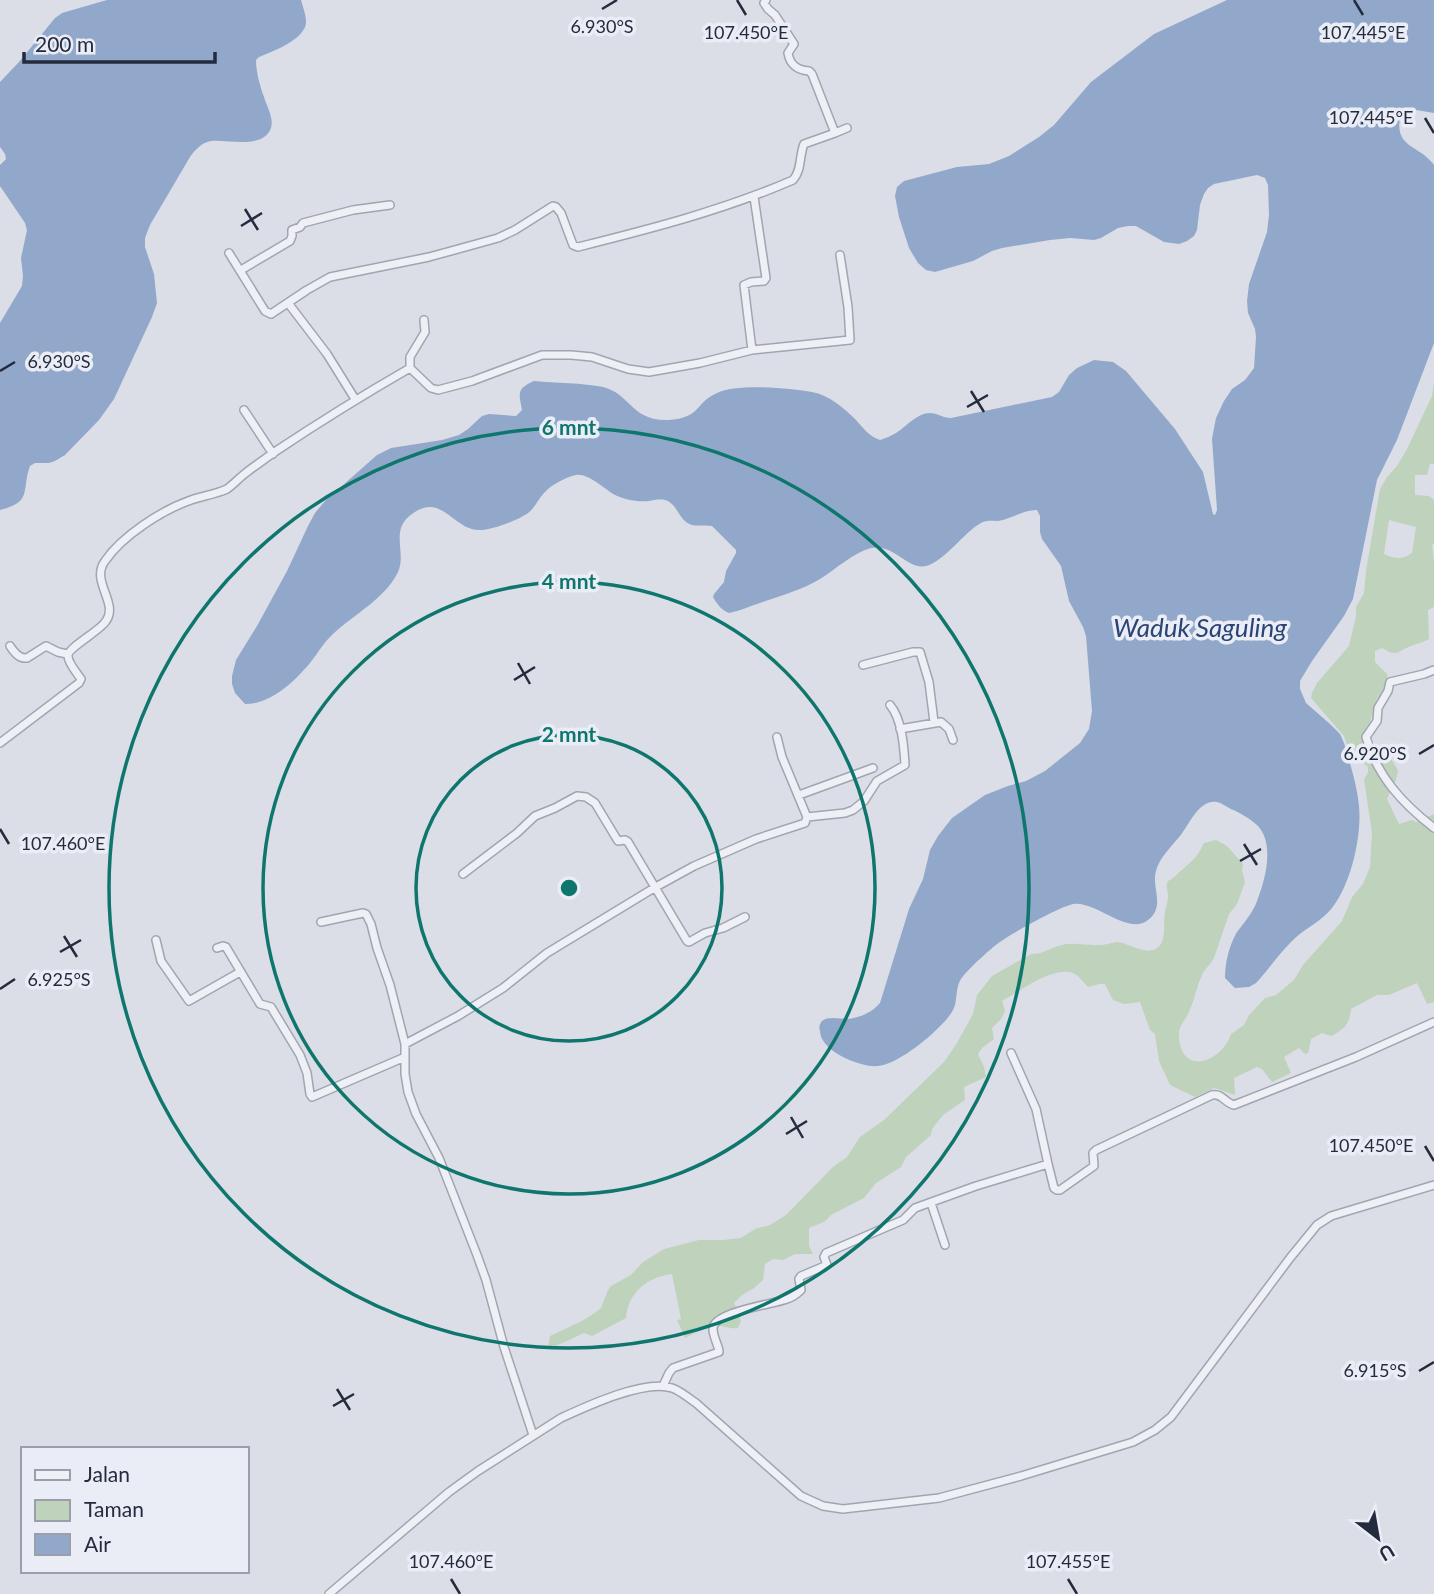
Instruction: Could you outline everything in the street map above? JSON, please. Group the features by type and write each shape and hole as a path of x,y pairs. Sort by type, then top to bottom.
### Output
{"street":[{"path":"766,0 764,3 794,44 788,53 791,63 798,70 809,71 811,74 835,133"},
{"path":"229,253 267,313 275,313 330,277 429,257 498,238 553,206 556,206 561,214 573,245 578,247 754,197 797,176 804,144 847,128"},
{"path":"752,350 744,285 764,281 766,278 754,197"},
{"path":"241,270 290,241 292,230 303,223 353,210 390,205"},
{"path":"424,320 425,332 410,357 410,369 431,388 438,390 472,381 541,355 593,356 628,369 649,372 752,350 850,340 840,255"},
{"path":"288,303 327,354 355,399"},
{"path":"67,654 101,628 108,619 110,611 100,569 104,561 136,530 155,516 181,504 229,488 248,471 355,399 410,369"},
{"path":"244,410 273,454"},
{"path":"10,646 23,658 47,646 67,654"},
{"path":"863,665 913,652 920,653 929,682 934,722"},
{"path":"0,743 79,683 81,679 67,654"},
{"path":"1434,670 1390,682 1378,708 1377,721 1366,737 1372,756 1398,795 1434,828"},
{"path":"807,817 853,810 864,801 877,781 903,767 905,763 900,729 890,705"},
{"path":"900,729 940,721 950,729 953,740"},
{"path":"405,1044 503,988 555,947 654,888 724,852 804,824 807,817 780,754 777,737"},
{"path":"799,796 873,768"},
{"path":"463,874 517,834 537,815 582,796 595,803 618,842 628,842 685,940 689,942 745,917"},
{"path":"321,922 363,913 371,924 405,1044 406,1085 410,1098 439,1158 477,1255 533,1435"},
{"path":"156,940 162,961 188,1001 240,972"},
{"path":"217,948 226,947 261,1005 271,1007 280,1021 300,1055 312,1097 405,1057"},
{"path":"1011,1053 1035,1109 1054,1188 1060,1190 1094,1166 1093,1153 1096,1150 1186,1107 1216,1094 1234,1105 1356,1057 1434,1022"},
{"path":"663,1386 673,1368 719,1352 713,1329 718,1321 739,1311 795,1296 801,1290 801,1276 827,1265 824,1257 826,1253 903,1220 915,1208 1048,1164"},
{"path":"329,1594 449,1492 533,1435 575,1411 643,1387 674,1388 696,1403 801,1496 830,1508 904,1503 948,1496 1133,1442 1148,1435 1171,1417 1319,1223 1331,1216 1434,1185"},
{"path":"931,1203 945,1245"}],"green space":[{"path":"1434,382 1434,464 1430,464 1427,475 1415,475 1415,495 1429,496 1434,500 1434,607 1428,610 1429,639 1397,653 1382,648 1375,651 1375,662 1387,674 1390,694 1377,698 1370,722 1362,735 1364,747 1384,748 1398,770 1387,799 1399,824 1412,820 1416,822 1434,814 1434,1002 1427,1004 1417,983 1389,995 1377,995 1351,1009 1347,1023 1340,1031 1331,1036 1322,1033 1311,1039 1308,1053 1305,1054 1299,1048 1284,1057 1291,1073 1272,1082 1262,1069 1257,1067 1234,1078 1235,1095 1214,1088 1195,1097 1170,1085 1159,1061 1155,1034 1150,1030 1140,1002 1124,1004 1113,1000 1105,984 1088,987 1070,972 1044,977 1002,1001 1005,1011 992,1028 994,1039 978,1054 986,1077 964,1087 965,1100 943,1115 932,1129 931,1135 906,1157 901,1167 876,1183 864,1198 809,1228 809,1246 813,1254 795,1254 783,1260 773,1259 765,1264 763,1280 734,1303 741,1321 738,1328 711,1327 685,1338 677,1320 681,1319 672,1274 655,1279 640,1288 631,1301 626,1318 592,1336 584,1333 548,1348 550,1336 596,1312 601,1308 611,1286 631,1275 643,1262 664,1249 699,1240 741,1238 786,1215 833,1167 847,1157 860,1137 884,1120 944,1062 973,1014 977,995 992,976 1031,954 1067,944 1100,945 1116,942 1145,950 1156,949 1163,937 1168,881 1195,858 1204,843 1216,840 1227,846 1243,864 1245,882 1237,904 1229,914 1214,958 1202,975 1180,1028 1181,1049 1194,1061 1212,1058 1227,1044 1231,1034 1244,1025 1249,1015 1265,998 1276,995 1294,980 1303,965 1342,921 1352,897 1363,884 1370,867 1372,833 1364,779 1368,767 1350,754 1344,736 1311,698 1312,693 1317,683 1349,646 1356,607 1364,593 1380,489 1407,449 1432,396","holes":["1389,520 1416,527 1412,553 1398,558 1384,554"]}],"water":[{"path":"107,0 301,0 306,22 305,28 295,39 256,60 260,84 272,120 267,135 253,141 204,143 190,157 150,225 145,247 154,274 157,303 114,399 99,420 65,455 49,463 35,463 30,466 22,499 0,510 0,323 22,286 21,258 27,230 0,186 0,165 6,159 0,147 0,82 55,18 62,13"},
{"name":"Waduk Saguling","path":"1227,0 1434,0 1434,113 1410,109 1401,114 1399,125 1404,140 1434,165 1434,343 1397,440 1377,480 1353,599 1300,681 1300,689 1306,703 1340,734 1344,743 1358,798 1357,845 1345,886 1332,908 1291,942 1256,983 1249,987 1235,988 1225,978 1225,972 1232,943 1253,910 1262,887 1267,865 1266,844 1263,834 1252,821 1221,803 1211,802 1195,814 1160,861 1155,877 1156,909 1148,920 1131,924 1092,907 1074,904 1027,925 999,943 964,975 958,985 953,1009 939,1028 907,1053 884,1065 871,1066 852,1061 834,1051 822,1038 819,1027 825,1019 857,1017 880,1003 909,909 923,879 930,850 952,818 985,795 1026,781 1045,771 1080,743 1089,729 1092,711 1086,636 1069,601 1061,566 1042,539 1037,510 981,523 940,559 926,566 913,564 887,549 871,548 851,557 806,586 729,613 720,607 713,597 724,582 736,550 712,526 686,522 672,504 665,500 626,499 590,479 576,475 551,487 524,516 489,529 469,528 439,509 422,508 405,520 401,527 400,564 386,590 333,634 304,670 281,691 264,700 245,704 235,693 232,676 236,660 287,571 315,513 325,501 377,455 391,448 459,435 482,416 489,414 516,416 522,410 520,392 534,381 603,387 620,395 646,416 668,420 687,416 710,397 726,390 764,387 812,392 836,403 880,440 925,414 933,413 951,418 1052,397 1077,368 1094,360 1113,362 1126,371 1175,429 1203,472 1215,515 1217,510 1212,439 1216,418 1232,389 1245,380 1254,368 1256,337 1247,301 1249,284 1267,232 1268,185 1265,178 1257,175 1214,184 1208,188 1200,205 1194,236 1179,244 1164,242 1136,226 1128,226 1094,240 1070,238 1002,248 973,261 935,272 926,270 918,263 909,248 895,196 897,187 904,181 957,167 989,164 1009,156 1054,125 1091,82 1154,34"}]}
